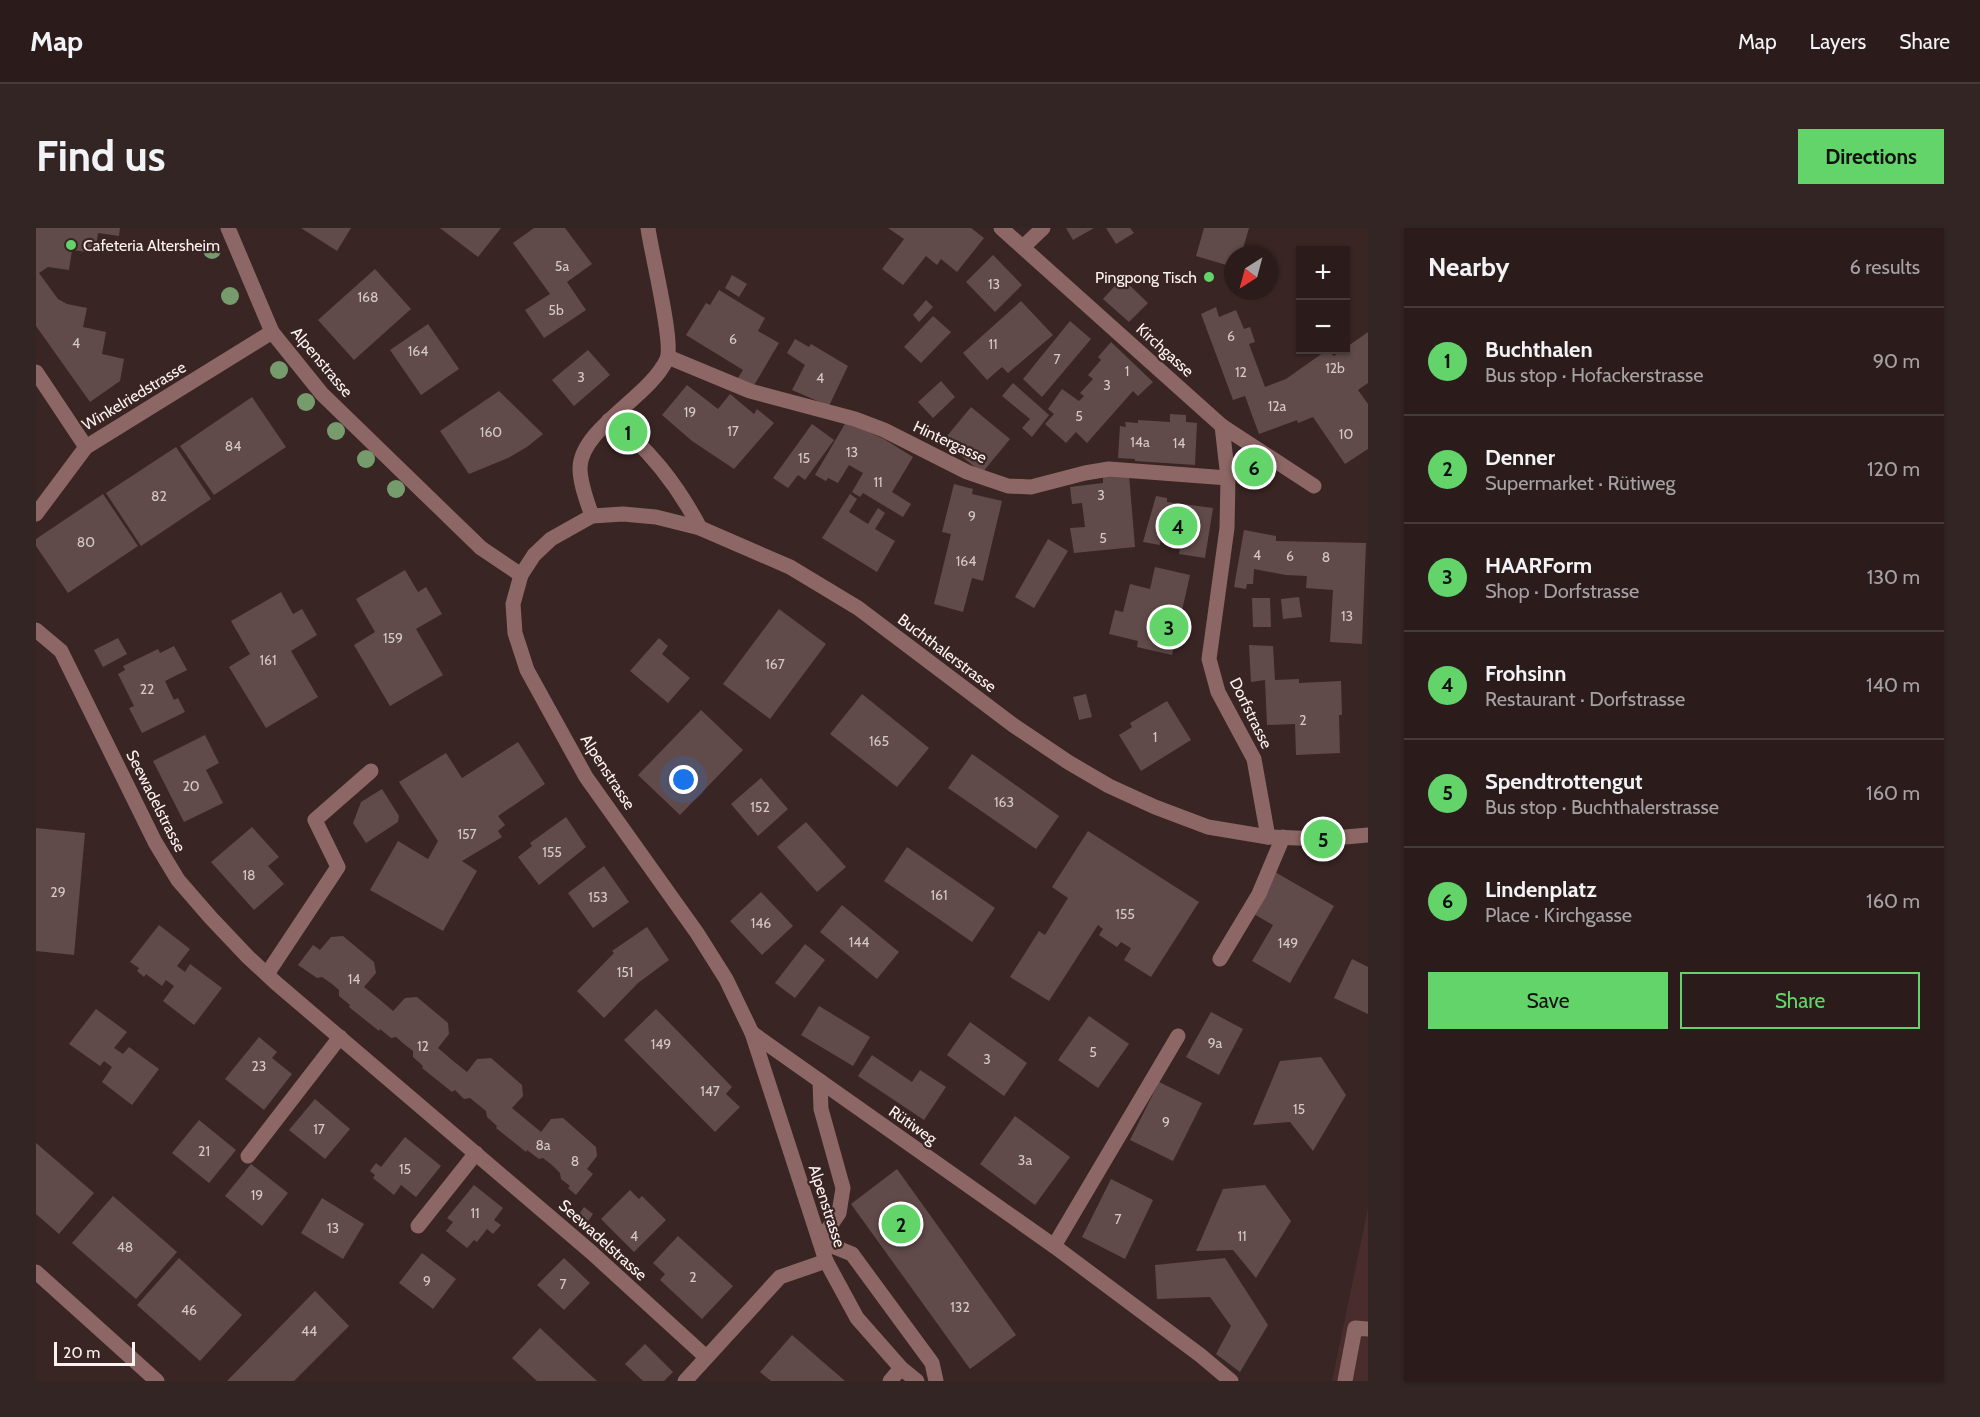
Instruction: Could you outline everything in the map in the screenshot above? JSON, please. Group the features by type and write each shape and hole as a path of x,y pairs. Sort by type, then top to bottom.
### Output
{"street":[{"name":"Alpenstrasse","path":"228,228 272,332 322,394 481,548 521,574 513,604 515,633 527,670 586,777 697,933 726,979 752,1033 826,1261 857,1318 901,1368 917,1381"},
{"path":"592,516 582,484 580,464 586,446 609,420 645,389 668,357 666,328 648,228"},
{"name":"Kirchgasse","path":"1001,228 1222,426 1314,486"},
{"path":"1023,247 1043,228"},
{"name":"Winkelriedstrasse","path":"36,514 86,447 272,332"},
{"name":"Hintergasse","path":"668,357 750,391 855,418 967,472 1008,486 1031,487 1085,472 1109,469 1228,478"},
{"path":"36,372 86,447"},
{"path":"609,420 628,432 684,497 700,528"},
{"name":"Dorfstrasse","path":"1222,426 1228,478 1227,528 1209,658 1218,692 1254,759 1275,837"},
{"name":"Buchthalerstrasse","path":"521,574 534,555 551,539 592,516 623,514 656,517 700,528 790,567 858,608 1013,726 1109,786 1155,807 1208,827 1275,837 1323,838 1368,835"},
{"name":"Seewadelstrasse","path":"36,630 61,651 155,842 178,880 211,918 267,974 591,1252 706,1357"},
{"path":"267,974 338,867 315,820 371,771"},
{"path":"1220,959 1259,894 1275,837"},
{"name":"Rütiweg","path":"752,1033 1054,1246 1200,1355 1231,1381"},
{"path":"1054,1246 1178,1036"},
{"path":"248,1156 340,1037"},
{"path":"820,1081 821,1109 843,1188 839,1213 820,1241 852,1254 932,1363 936,1381"},
{"path":"418,1226 476,1153"},
{"path":"685,1381 780,1277 826,1261"},
{"path":"36,1272 157,1381"},
{"path":"1345,1381 1356,1328 1368,1329"},
{"path":"890,1381 901,1368"}],"shaded area":[{"path":"1368,1208 1368,1381 1332,1381"}],"building":[{"path":"36,228 120,228 119,236 98,233 95,253 72,250 69,270 48,267 39,273 58,299 67,304 87,308 83,327 106,332 102,354 124,359 120,381 90,402 36,326"},
{"path":"301,228 351,228 337,251"},
{"path":"440,228 501,228 478,257"},
{"path":"534,228 565,228 592,264 567,282 586,310 544,338 525,310 550,294 513,243"},
{"path":"888,228 971,228 984,238 957,272 941,259 937,265 926,256 903,285 882,269 904,239"},
{"path":"1066,228 1094,228 1073,240"},
{"path":"1106,228 1130,228 1134,233 1116,244"},
{"path":"1204,228 1249,228 1244,246 1224,246 1224,264 1196,256"},
{"path":"993,255 1022,285 995,312 966,282"},
{"path":"375,269 411,309 354,360 318,320"},
{"path":"732,275 747,284 739,297 725,288"},
{"path":"1122,278 1148,303 1129,322 1103,299"},
{"path":"719,290 765,318 758,331 779,343 753,387 738,378 743,370 686,335 706,303 710,305"},
{"path":"926,300 933,307 919,322 913,315"},
{"path":"1021,301 1053,335 1008,373 1002,367 987,380 963,353"},
{"path":"1216,307 1219,317 1236,310 1244,329 1250,327 1255,342 1249,344 1265,387 1286,379 1321,354 1334,356 1350,354 1350,345 1368,332 1368,383 1358,390 1368,404 1368,449 1345,464 1313,417 1298,423 1297,420 1259,434 1245,396 1233,400 1201,314"},
{"path":"933,316 951,332 921,363 904,347"},
{"path":"1070,321 1091,339 1042,397 1023,379"},
{"path":"428,324 459,369 421,395 390,350"},
{"path":"795,339 809,347 811,344 848,366 829,406 792,390 805,365 787,353"},
{"path":"1111,342 1153,382 1138,396 1133,391 1087,443 1076,432 1066,443 1045,424 1054,414 1048,409 1062,389 1079,401 1084,396 1080,393 1093,379 1088,375 1101,360 1098,357"},
{"path":"588,350 610,375 574,406 552,380"},
{"path":"941,381 955,397 933,418 918,402"},
{"path":"1013,383 1049,415 1032,437 1022,428 1030,419 1002,396"},
{"path":"687,385 718,409 730,394 754,414 757,409 774,423 734,469 692,441 662,415"},
{"path":"499,391 543,434 508,458 469,474 440,431"},
{"path":"252,397 286,447 214,495 180,446"},
{"path":"971,407 1010,439 982,473 943,441"},
{"path":"1170,414 1186,415 1186,422 1197,423 1195,465 1118,458 1120,426 1126,427 1125,422 1138,423 1138,420 1170,422"},
{"path":"846,422 884,439 913,457 892,492 911,504 903,517 863,493 860,497 852,492 863,473 849,465 838,483 828,478 826,481 815,475"},
{"path":"812,424 834,440 805,480 798,475 788,488 773,478"},
{"path":"176,447 211,499 141,546 106,493"},
{"path":"1129,475 1135,547 1074,553 1070,528 1085,527 1082,503 1072,504 1070,487 1103,483 1103,476"},
{"path":"954,484 973,489 972,494 1002,501 983,581 972,578 963,612 934,604 951,534 942,532"},
{"path":"103,494 138,546 68,593 36,546 36,539"},
{"path":"850,494 857,499 849,512 868,524 878,508 885,513 875,529 895,541 877,572 822,538"},
{"path":"1156,496 1167,498 1167,502 1213,508 1205,558 1179,554 1180,546 1174,546 1176,536 1161,534 1160,545 1143,542"},
{"path":"1244,530 1276,536 1276,541 1366,543 1362,644 1330,642 1333,590 1306,588 1307,576 1254,569 1253,584 1247,584 1246,589 1234,587"},
{"path":"1048,539 1068,551 1034,608 1015,597"},
{"path":"1155,567 1190,575 1172,655 1137,647 1138,641 1109,634 1115,610 1123,612 1130,584 1150,589"},
{"path":"405,570 418,592 426,587 442,614 416,629 443,675 390,706 354,645 375,632 356,599"},
{"path":"281,592 293,614 302,609 317,635 291,651 318,697 266,728 229,667 250,654 231,621"},
{"path":"1299,597 1302,617 1283,619 1281,599"},
{"path":"1252,598 1270,598 1271,627 1253,627"},
{"path":"779,609 826,644 770,719 723,684"},
{"path":"118,638 127,654 103,667 94,650"},
{"path":"659,638 668,646 662,654 690,678 668,703 630,671"},
{"path":"1249,645 1273,646 1275,680 1299,679 1299,683 1341,681 1340,753 1296,755 1295,724 1267,725 1265,680 1251,682"},
{"path":"174,646 187,670 165,681 174,700 178,698 185,712 142,733 129,708 134,706 118,674 125,670 123,666 158,649 160,653"},
{"path":"862,694 929,748 897,787 830,734"},
{"path":"1086,694 1092,717 1079,720 1073,697"},
{"path":"1167,701 1191,740 1141,771 1119,735 1132,727 1130,723"},
{"path":"701,710 743,750 680,815 638,775"},
{"path":"205,735 219,763 206,770 223,803 184,822 153,761"},
{"path":"518,742 545,784 498,816 505,825 498,831 502,837 462,861 477,871 443,931 370,890 398,841 428,859 438,841 399,782 446,753 462,778"},
{"path":"972,754 1059,816 1036,849 948,788"},
{"path":"761,778 788,809 758,836 731,804"},
{"path":"382,789 399,816 398,822 366,843 353,823 361,802"},
{"path":"566,817 586,847 539,885 518,857 532,846 530,843"},
{"path":"806,822 846,867 817,892 777,847"},
{"path":"252,827 279,857 268,866 284,884 254,910 211,862"},
{"path":"36,828 85,833 74,955 36,951"},
{"path":"1088,831 1199,902 1151,977 1124,960 1131,948 1121,942 1117,947 1099,935 1103,929 1098,925 1049,1001 1010,977 1039,931 1045,935 1068,898 1052,887"},
{"path":"907,847 995,908 972,942 884,881"},
{"path":"604,866 629,902 593,928 568,893"},
{"path":"1275,872 1334,906 1290,983 1252,961 1273,925 1252,913"},
{"path":"761,892 793,926 762,955 730,921"},
{"path":"842,905 899,952 877,979 820,932"},
{"path":"159,925 190,949 177,966 185,972 190,964 222,988 194,1025 163,1001 174,986 166,980 162,986 146,974 144,977 137,971 139,968 130,962"},
{"path":"647,927 669,960 638,983 604,1018 577,991 614,953 612,951"},
{"path":"343,936 374,962 376,973 364,987 393,1011 405,998 417,997 448,1023 449,1034 438,1048 452,1060 467,1072 477,1059 491,1058 522,1085 523,1096 512,1108 541,1132 551,1119 563,1118 596,1147 597,1156 587,1169 593,1174 576,1195 568,1188 570,1186 561,1179 560,1173 552,1165 527,1150 526,1152 496,1128 497,1126 487,1117 486,1111 470,1098 464,1099 455,1090 452,1092 422,1068 423,1066 413,1057 413,1051 396,1037 391,1038 380,1029 379,1031 349,1007 350,1005 339,996 339,990 332,984 322,977 317,978 298,965 313,945 320,950 331,937"},
{"path":"805,944 825,960 795,998 775,983"},
{"path":"1352,959 1368,967 1368,1014 1334,998"},
{"path":"819,1006 870,1037 853,1066 801,1035"},
{"path":"96,1009 127,1032 114,1048 123,1054 129,1047 159,1069 132,1105 102,1082 112,1067 104,1061 100,1066 69,1044"},
{"path":"656,1009 732,1087 726,1094 740,1107 715,1132 624,1040"},
{"path":"1211,1012 1243,1029 1219,1075 1186,1057"},
{"path":"1089,1016 1129,1044 1098,1088 1058,1060"},
{"path":"970,1022 1027,1063 1004,1096 947,1055"},
{"path":"259,1037 277,1052 272,1058 292,1074 264,1110 225,1079"},
{"path":"872,1055 912,1082 920,1070 946,1087 924,1120 858,1076"},
{"path":"1321,1057 1346,1095 1313,1151 1290,1122 1253,1125 1280,1061"},
{"path":"1159,1082 1202,1103 1173,1161 1130,1140"},
{"path":"315,1099 350,1129 325,1159 289,1130"},
{"path":"1015,1116 1070,1157 1035,1205 980,1164"},
{"path":"199,1120 236,1150 209,1183 172,1153"},
{"path":"405,1137 441,1166 416,1197 401,1185 394,1195 373,1178 375,1175 370,1171 376,1163 381,1167"},
{"path":"36,1143 94,1193 59,1234 36,1214"},
{"path":"251,1164 288,1193 262,1226 225,1196"},
{"path":"897,1169 1016,1335 970,1369 851,1204"},
{"path":"1111,1179 1153,1200 1125,1259 1082,1237"},
{"path":"474,1185 503,1208 494,1220 501,1225 493,1234 487,1229 477,1242 474,1240 467,1248 446,1231 453,1222 447,1218"},
{"path":"1265,1185 1291,1221 1256,1278 1233,1250 1196,1251 1223,1189"},
{"path":"630,1190 639,1199 642,1196 666,1220 634,1252 601,1219"},
{"path":"113,1196 177,1252 136,1299 72,1243"},
{"path":"322,1198 364,1224 343,1259 301,1233"},
{"path":"584,1207 593,1214 587,1223 578,1216"},
{"path":"678,1236 733,1286 702,1319 660,1280 665,1274 653,1263"},
{"path":"422,1253 456,1279 433,1309 399,1283"},
{"path":"179,1258 242,1315 200,1361 137,1305"},
{"path":"564,1258 590,1283 564,1310 537,1285"},
{"path":"1225,1258 1268,1325 1240,1372 1216,1354 1231,1326 1210,1297 1157,1299 1155,1265"},
{"path":"315,1291 349,1326 294,1381 227,1381"},
{"path":"540,1328 597,1381 537,1381 512,1358"},
{"path":"792,1335 845,1381 771,1381 760,1372"},
{"path":"645,1344 673,1372 664,1381 643,1381 625,1364"}],"place":[{"name":"Cafeteria Altersheim","path":"71,245"},
{"name":"Pingpong Tisch","path":"1209,277"},
{"name":"Buchthalen","path":"628,432"},
{"name":"Lindenplatz","path":"1254,467"},
{"name":"Frohsinn","path":"1178,526"},
{"name":"HAARForm","path":"1169,627"},
{"name":"Spendtrottengut","path":"1323,839"},
{"name":"Denner","path":"901,1224"}]}
